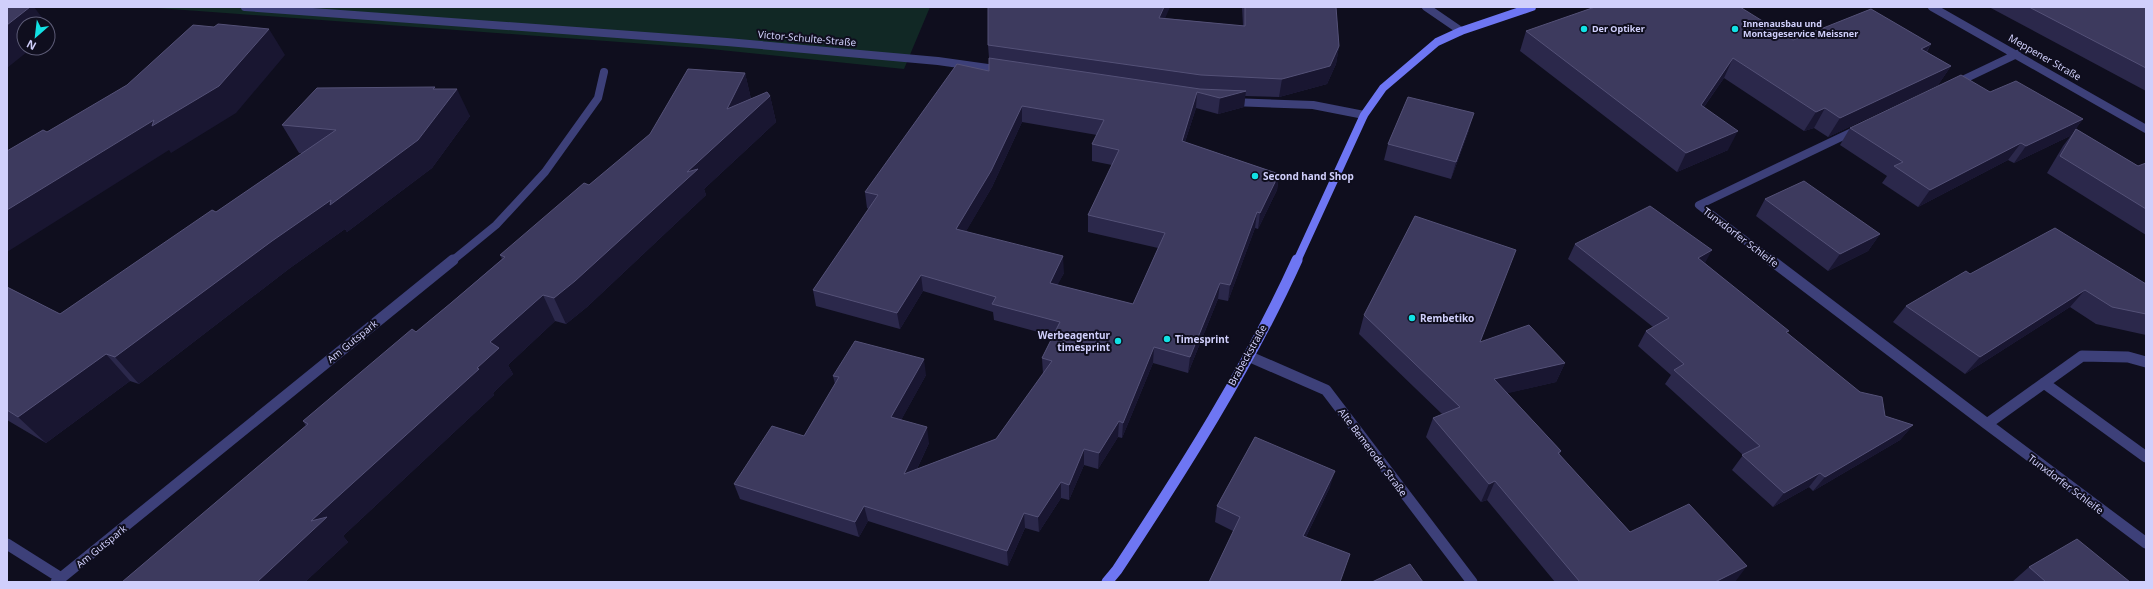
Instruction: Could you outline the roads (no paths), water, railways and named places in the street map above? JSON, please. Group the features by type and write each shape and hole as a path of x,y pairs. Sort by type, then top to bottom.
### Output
{"main road":[{"name":"Brabeckstraße","path":"1107,582 1117,570 1179,476 1248,356 1296,263 1364,115 1383,88 1438,42 1461,31 1532,7"}],"street":[{"name":"Victor-Schulte-Straße","path":"244,7 727,42 938,61 1009,71"},
{"path":"1426,7 1461,31"},
{"name":"Meppener Straße","path":"1932,7 2017,54 2146,129"},
{"path":"1946,87 2017,54"},
{"name":"Am Gutspark","path":"7,544 59,580 496,225 545,172 598,98 604,72"},
{"path":"1222,101 1313,105 1364,115"},
{"name":"Tunxdorfer Schleife","path":"1868,124 1699,205 2146,543"},
{"name":"Alte Bemeroder Straße","path":"1248,356 1326,390 1472,582"},
{"path":"1987,424 2082,356 2128,357 2146,362"},
{"path":"2044,383 2146,457"}],"place":[{"name":"Der Optiker","path":"1584,29"},
{"name":"Innenausbau und Montageservice Meissner","path":"1735,29"},
{"name":"Second hand Shop","path":"1255,176"},
{"name":"Rembetiko","path":"1412,318"},
{"name":"Timesprint","path":"1167,339"},
{"name":"Werbeagentur timesprint","path":"1118,341"}]}
